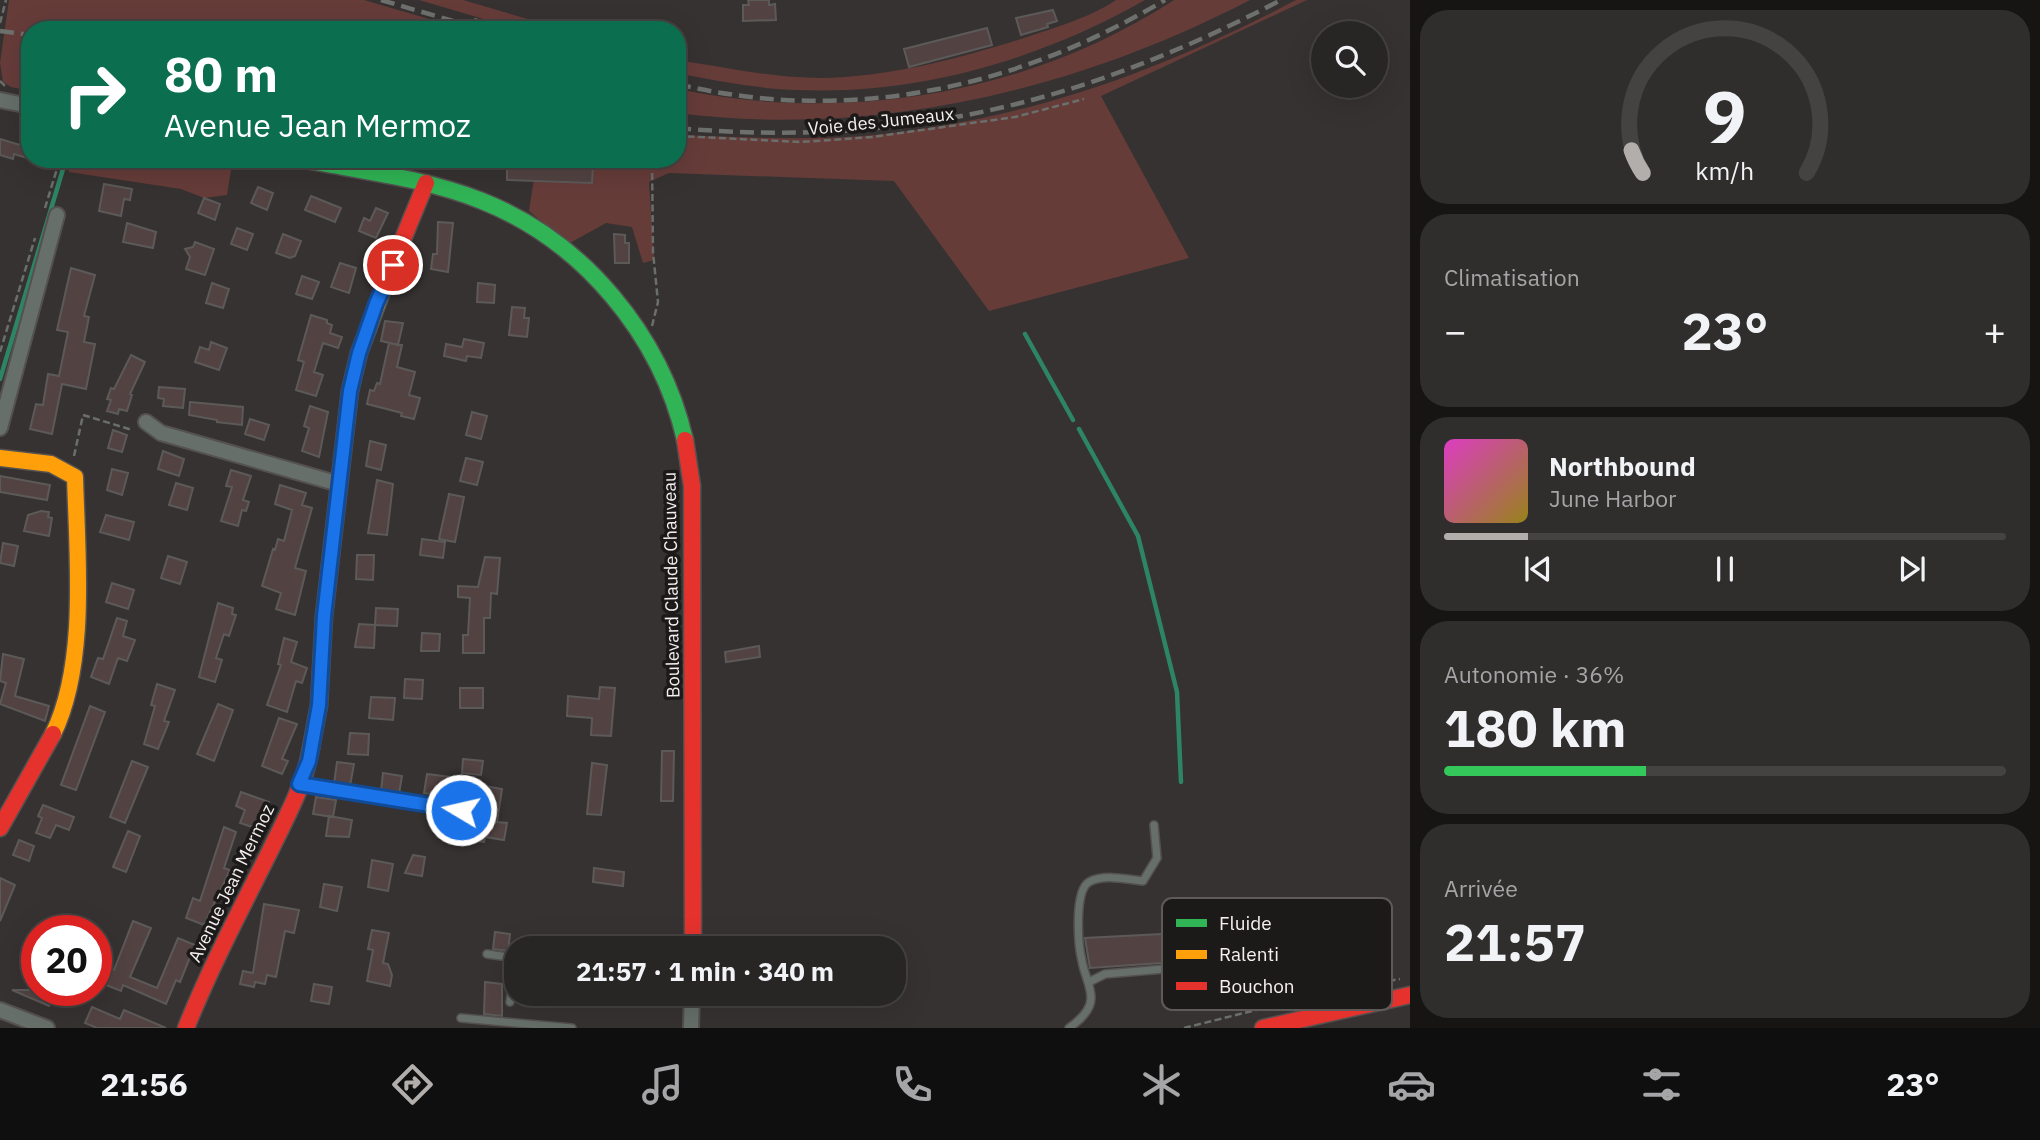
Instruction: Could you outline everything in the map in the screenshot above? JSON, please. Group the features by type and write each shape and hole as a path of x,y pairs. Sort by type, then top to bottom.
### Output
{"street":[{"path":"0,100 21,104"},
{"name":"Boulevard Claude Chauveau","path":"347,168 426,183 484,201 523,220 594,276 643,337 658,365 682,428 692,486 693,936"},
{"name":"Avenue Jean Mermoz","path":"186,1028 201,990 284,821 309,761 319,705 324,616 350,391 359,353 376,304 426,183"},
{"path":"0,428 57,215"},
{"path":"146,422 161,433 339,484"},
{"path":"0,458 56,466 70,471 77,486 74,533 78,610 76,641 68,685 55,730 0,828"},
{"path":"1392,999 1410,995"},
{"path":"691,1028 692,1006"},
{"path":"0,1010 47,1028"},
{"path":"1263,1028 1343,1010"}],"lane":[{"path":"299,784 461,810"},
{"path":"1069,1028 1087,1012 1091,1000 1089,982 1081,961 1078,919 1081,892 1087,883 1101,878 1143,881 1157,858 1154,825"},
{"path":"486,954 504,956"},
{"path":"1089,982 1105,974 1162,969"},
{"path":"461,1018 572,1028"}],"path":[{"path":"0,23 6,0"},
{"name":"Voie des Jumeaux","path":"686,136 801,142 873,137 1016,117 1084,99"},
{"path":"643,337 654,323 658,302 653,252 652,168"},
{"path":"0,352 2,337 22,282"},
{"path":"70,471 83,415 129,429 146,422"},
{"path":"1392,980 1410,977"},
{"path":"1184,1028 1256,1010"}],"shaded area":[{"path":"9,0 364,0 436,21 21,21 21,89 3,82 0,63"},
{"path":"419,0 463,0 534,21 490,21"},
{"path":"1116,0 1145,0 1064,40 1022,56 934,79 844,90 799,90 722,82 686,75 686,61 802,78 845,77 895,71 945,61 1018,40 1056,28"},
{"path":"1174,0 1250,0 1183,32 1114,60 1044,82 972,100 899,112 825,119 751,119 686,114 686,90 741,99 805,103 870,101 934,93 997,79 1059,59 1118,33"},
{"path":"1296,0 1307,0 1101,96 1189,258 989,311 894,181 669,173 649,182 654,260 643,263 632,227 606,223 568,244 529,211 536,168 686,168 686,135 849,137 930,128 985,118 1091,89 1143,70 1245,26"},
{"path":"69,168 231,170 227,195 204,198 181,189 69,172"}],"building":[{"path":"748,0 769,0 769,5 775,4 776,20 743,21 743,5 749,5"},
{"path":"1053,10 1057,21 1047,24 1048,27 1021,35 1016,18"},
{"path":"987,28 992,45 909,67 904,49"},
{"path":"0,139 21,145 21,156 14,154 13,159 0,155"},
{"path":"507,168 593,168 592,183 507,180"},
{"path":"104,184 132,189 130,200 124,199 121,216 99,211"},
{"path":"258,187 273,193 267,210 251,203"},
{"path":"311,196 341,208 335,222 305,210"},
{"path":"204,198 220,204 215,220 198,213"},
{"path":"376,208 388,213 376,238 359,231 364,218 370,221"},
{"path":"438,222 453,223 448,272 431,269 433,254 437,254"},
{"path":"127,223 156,232 153,248 123,242"},
{"path":"237,228 253,234 247,250 231,244"},
{"path":"283,234 301,241 295,256 290,258 276,253"},
{"path":"614,234 625,235 625,243 629,243 629,263 615,263"},
{"path":"195,242 214,249 205,275 186,269 190,257 185,249 193,247"},
{"path":"340,263 356,268 349,293 331,287"},
{"path":"71,268 95,275 84,316 89,317 84,342 95,344 86,389 62,384 52,434 30,429 36,404 43,405 48,374 59,376 68,332 57,330"},
{"path":"302,276 319,282 312,299 296,294"},
{"path":"212,283 229,289 223,308 206,303"},
{"path":"478,283 495,285 494,303 477,302"},
{"path":"512,307 525,308 524,318 529,318 527,337 509,335"},
{"path":"311,315 327,320 327,323 332,325 330,333 342,337 338,348 323,343 314,372 323,375 316,396 296,390 304,362 298,360"},
{"path":"385,321 403,323 398,345 381,341"},
{"path":"464,339 484,343 481,358 467,356 466,361 444,356 446,344 462,347"},
{"path":"211,342 227,348 219,370 195,362 200,347 209,350"},
{"path":"389,343 402,345 397,367 415,372 409,395 420,398 414,419 367,404 370,390 374,391 377,383 380,384"},
{"path":"131,355 145,362 130,394 132,395 127,411 119,409 118,414 107,411 111,388 114,389"},
{"path":"159,387 185,389 183,408 163,406 164,399 158,398"},
{"path":"190,402 243,407 242,425 189,415"},
{"path":"310,406 328,412 319,457 302,451 309,428 304,426"},
{"path":"472,412 487,416 481,439 466,435"},
{"path":"250,419 269,425 264,440 245,434"},
{"path":"113,430 127,435 122,452 108,448"},
{"path":"370,441 386,445 381,470 366,466"},
{"path":"163,451 184,459 179,476 158,469"},
{"path":"466,458 483,462 477,485 460,481"},
{"path":"112,469 128,473 122,495 107,490"},
{"path":"231,470 251,476 243,500 249,502 246,511 242,510 238,526 221,521 232,487 226,486"},
{"path":"0,476 50,485 47,500 0,492"},
{"path":"377,480 393,484 387,535 368,533"},
{"path":"176,483 193,488 187,510 169,505"},
{"path":"280,485 306,493 302,505 312,508 295,568 306,571 295,615 276,609 281,593 262,586 273,549 275,550 278,539 284,541 292,510 275,504"},
{"path":"449,494 464,497 455,542 439,539"},
{"path":"41,511 49,512 48,517 52,518 49,536 24,531 28,515"},
{"path":"106,515 134,522 129,540 100,532"},
{"path":"422,539 445,542 443,558 420,555"},
{"path":"3,543 18,546 14,566 0,563"},
{"path":"357,555 374,555 373,580 356,579"},
{"path":"168,556 187,562 180,584 161,578"},
{"path":"485,557 500,558 497,594 491,593 490,618 484,618 484,653 463,653 463,635 468,635 470,598 458,597 458,586 478,587"},
{"path":"112,583 134,590 128,609 106,602"},
{"path":"218,603 233,608 232,614 236,615 229,636 224,634 216,658 222,660 215,682 199,677"},
{"path":"376,608 398,609 397,626 375,625"},
{"path":"117,618 127,621 123,636 135,640 127,661 118,658 109,684 91,677 98,658 103,659"},
{"path":"359,624 375,625 374,648 355,647"},
{"path":"422,633 440,634 439,651 421,651"},
{"path":"284,638 297,642 291,662 307,668 302,683 296,681 287,712 267,705 281,665 278,664"},
{"path":"759,646 760,657 726,662 725,652"},
{"path":"3,654 24,659 15,696 49,706 45,721 0,704 6,683 0,681"},
{"path":"405,679 423,680 422,699 404,698"},
{"path":"157,684 175,690 164,721 169,722 158,749 144,744 155,706 151,705"},
{"path":"600,687 615,688 611,736 591,735 592,718 567,716 568,696 599,699"},
{"path":"460,688 483,688 483,708 460,708"},
{"path":"371,697 395,698 393,720 369,718"},
{"path":"218,704 233,710 214,761 197,754"},
{"path":"90,706 105,712 76,790 61,785"},
{"path":"279,718 297,724 282,759 288,761 282,774 262,766"},
{"path":"350,733 369,734 368,755 348,754"},
{"path":"662,751 674,751 673,801 661,801"},
{"path":"463,759 483,761 481,775 462,773"},
{"path":"132,761 148,767 125,823 110,817"},
{"path":"337,762 354,764 350,786 334,784"},
{"path":"592,763 607,765 601,815 587,814"},
{"path":"383,773 402,776 399,794 381,791"},
{"path":"427,774 452,777 449,797 424,793"},
{"path":"485,786 502,789 497,822 507,823 504,840 485,837 484,842 471,840 475,818 480,819"},
{"path":"241,792 269,802 258,829 240,823 245,810 236,806"},
{"path":"316,797 336,800 333,817 313,814"},
{"path":"43,805 74,817 69,830 56,825 50,838 36,833 42,818 38,816"},
{"path":"329,816 352,820 349,837 326,836"},
{"path":"224,827 236,832 224,868 230,870 204,925 186,918 193,898 200,901"},
{"path":"128,831 140,836 126,872 113,867"},
{"path":"19,840 34,846 29,861 13,855"},
{"path":"413,855 425,857 422,876 405,873"},
{"path":"372,860 393,864 388,891 368,887"},
{"path":"594,868 624,872 623,886 593,882"},
{"path":"0,878 15,885 0,921"},
{"path":"324,884 342,887 337,911 320,907"},
{"path":"264,904 299,910 294,933 285,931 276,977 267,975 265,984 255,982 254,987 240,984 243,971 253,973"},
{"path":"133,921 151,928 130,977 157,988 178,938 195,945 180,982 176,980 166,1004 123,985 121,991 112,987 112,969 114,970"},
{"path":"372,930 389,933 383,963 388,964 392,975 390,986 367,981 373,950 368,949"},
{"path":"495,932 510,934 504,936 504,950 493,949"},
{"path":"1162,934 1162,963 1090,968 1085,938"},
{"path":"485,982 502,984 502,1016 484,1014"},
{"path":"314,984 332,987 329,1004 311,1001"},
{"path":"92,1007 120,1019 124,1010 166,1028 97,1028 85,1023"}],"waterway":[{"path":"0,379 63,168"},
{"path":"1025,334 1073,420"},
{"path":"1079,429 1138,536 1177,692 1181,782"}],"railway":[{"path":"381,0 453,21"},
{"path":"686,86 741,96 804,101 867,99 929,91 990,76 1050,56 1108,31 1165,0"},
{"path":"686,129 759,133 838,131 915,124 989,110 1062,91 1134,67 1281,0"},
{"path":"0,31 21,34"}],"traffic: fast":[{"path":"349,168 460,193 519,218 553,240 612,296 637,329 674,401 685,440"}],"traffic: slow":[{"path":"311,748 319,705 324,616 350,391 359,353 389,273"},
{"path":"0,458 51,464 75,477 78,573 76,642 64,706 53,734"}],"traffic: jam":[{"path":"389,273 426,183"},
{"path":"685,440 692,486 693,936"},
{"path":"0,828 53,734"},
{"path":"186,1028 215,962 294,802 311,748"},
{"path":"1392,999 1410,995"},
{"path":"1263,1028 1343,1010"}],"route":[{"path":"393,265 359,353 350,391 324,616 319,705 309,761 299,784 461,810"}]}
